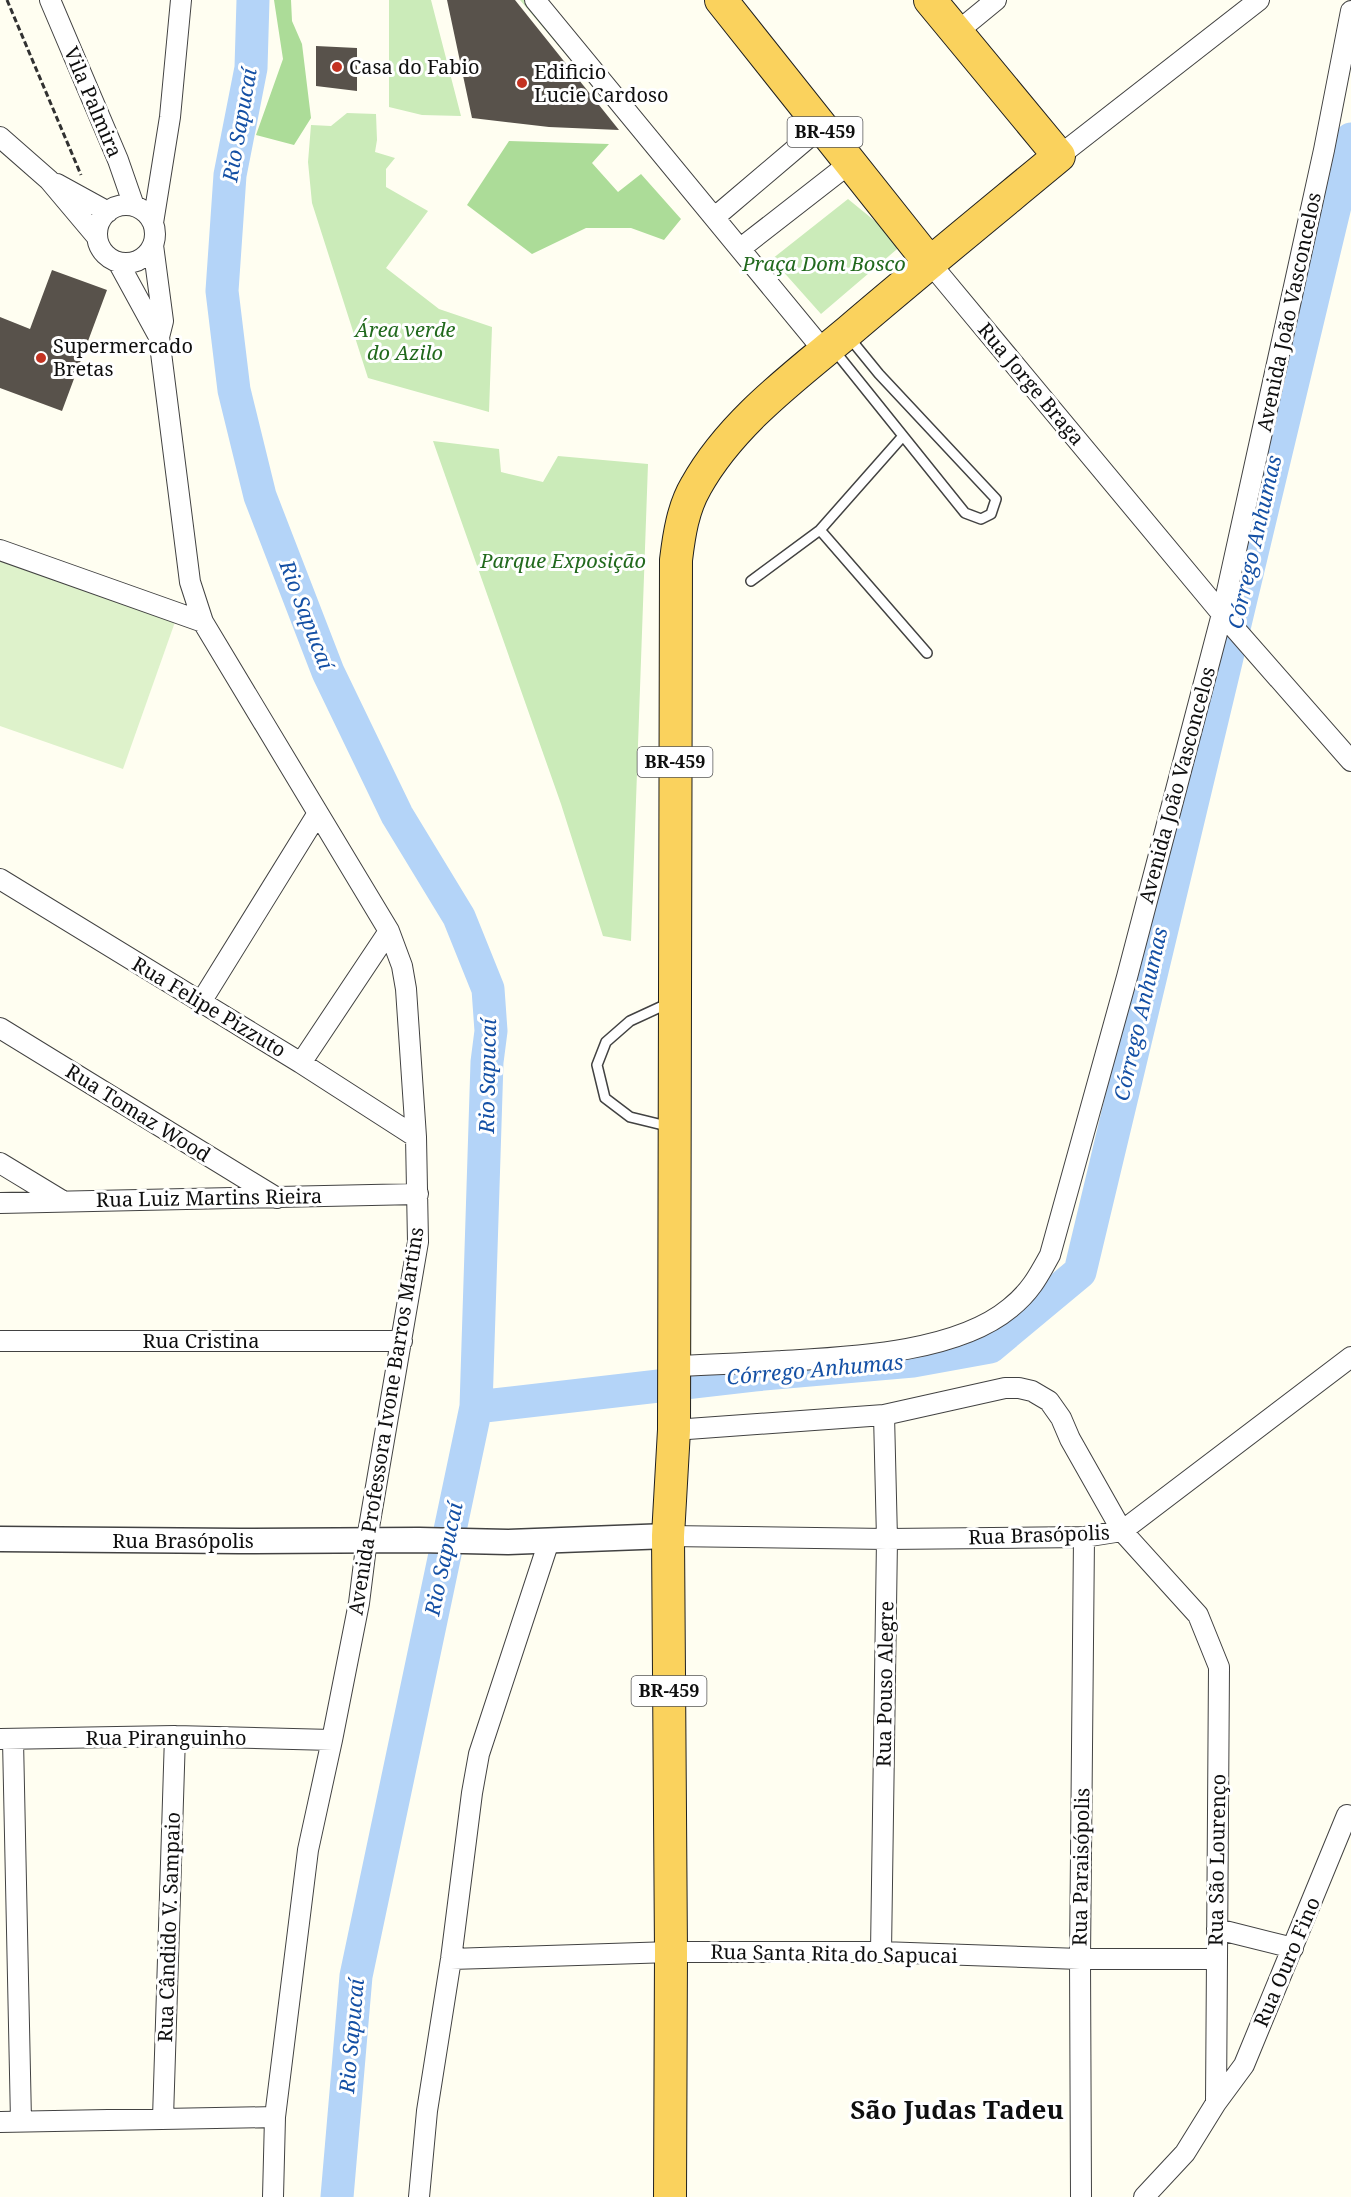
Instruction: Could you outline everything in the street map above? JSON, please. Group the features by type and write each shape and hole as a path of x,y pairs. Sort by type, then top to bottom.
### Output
{"highway":[{"name":"Rua Jorge Braga","path":"721,0 930,263"},
{"path":"930,0 1059,156"},
{"name":"BR-459","path":"670,2197 668,1536 674,1422 676,560 683,518 695,487 714,458 756,410 1059,156"}],"street":[{"name":"Vila Palmira","path":"50,0 118,160 134,206"},
{"path":"0,137 49,180 97,237 100,247 107,256 118,262 126,263 142,258 153,245 155,238 153,223 170,117 181,0"},
{"path":"535,0 741,248 834,343"},
{"path":"957,32 996,0"},
{"path":"1059,156 1258,0"},
{"name":"Avenida João Vasconcelos","path":"674,1372 862,1357 936,1343 977,1328 1008,1310 1033,1286 1050,1255 1224,615 1324,150 1351,11"},
{"path":"715,217 821,127"},
{"path":"741,248 850,163"},
{"path":"49,180 100,207 134,206 148,216 153,223"},
{"path":"97,237 101,219 100,207"},
{"name":"Avenida Professora Ivone Barros Martins","path":"153,245 163,321 159,336"},
{"name":"Avenida Professora Ivone Barros Martins","path":"118,262 159,336 190,582 203,622 389,931 402,966 406,989 416,1137 418,1242 367,1539 359,1603 308,1850 275,2117 273,2197"},
{"name":"Rua Jorge Braga","path":"930,263 1224,615 1351,761"},
{"path":"0,550 203,622"},
{"path":"201,1002 318,813"},
{"name":"Rua Felipe Pizzuto","path":"0,879 301,1063 416,1137"},
{"path":"301,1063 389,931"},
{"name":"Rua Tomaz Wood","path":"0,1028 277,1198"},
{"path":"0,1163 61,1200"},
{"name":"Rua Luiz Martins Rieira","path":"0,1203 418,1194"},
{"name":"Rua Cristina","path":"0,1341 402,1341"},
{"name":"Rua Brasópolis","path":"0,1539 239,1541 367,1539 508,1542 668,1536 887,1539 1084,1537 1122,1531 1351,1357"},
{"name":"Rua São Lourenço","path":"674,1422 884,1415 1005,1388 1032,1391 1048,1401 1062,1418 1070,1439 1122,1531 1198,1615 1220,1667 1216,2103"},
{"name":"Rua Pouso Alegre","path":"881,1952 887,1539 884,1415"},
{"name":"Rua Paraisópolis","path":"1081,2197 1080,1959 1084,1537"},
{"path":"419,2197 427,2111 451,1959 479,1754 549,1541"},
{"name":"Rua Piranguinho","path":"6,1739 175,1736 332,1740"},
{"name":"Rua Cândido V. Sampaio","path":"163,2118 175,1736"},
{"path":"6,1739 8,1905 21,2121"},
{"name":"Rua Ouro Fino","path":"1216,2103 1244,2065 1347,1815"},
{"path":"1217,1929 1293,1948"},
{"name":"Rua Santa Rita do Sapucai","path":"451,1959 671,1952 881,1952 1080,1959 1216,1959"},
{"path":"1144,2197 1185,2153 1216,2103"},
{"path":"0,2121 275,2117"}],"lane":[{"path":"834,343 879,374 996,499 991,514 981,519 965,513 903,436 834,343"},
{"path":"751,581 820,530 903,436"},
{"path":"820,530 927,653"},
{"path":"674,1001 630,1021 606,1042 597,1065 604,1098 630,1117 674,1127"}],"path":[{"path":"7,0 100,207"}],"green space":[{"path":"274,0 291,0 292,21 302,44 311,118 294,145 256,135 283,59"},
{"path":"389,0 431,0 461,116 422,115 389,107"},
{"path":"520,0 528,0 639,132 635,137"},
{"name":"Área verde do Azilo","path":"347,113 376,114 375,152 395,158 386,169 386,187 428,211 386,268 439,309 492,327 489,412 368,378 312,203 308,162 311,125 331,126"},
{"path":"509,141 609,144 592,163 618,192 641,174 681,219 664,240 631,228 586,228 532,254 467,205"},
{"name":"Praça Dom Bosco","path":"848,199 903,244 821,314 772,259"},
{"name":"Parque Exposição","path":"433,441 499,449 501,472 543,482 558,456 648,464 631,941 603,936 561,804"},
{"path":"0,561 175,622 123,769 0,726"}],"building":[{"name":"Edificio Lucie Cardoso","path":"447,0 515,0 619,130 549,127 472,118"},
{"name":"Casa do Fabio","path":"316,46 357,48 357,91 316,86"},
{"name":"Supermercado Bretas","path":"52,270 107,290 62,411 0,388 0,317 30,329"}],"waterway":[{"name":"Rio Sapucaí","path":"253,0 251,68 230,175 222,291 234,390 260,496 328,672 397,815 459,917 488,989 491,1031 487,1062 476,1407 356,1976 337,2197"},
{"name":"Córrego Anhumas","path":"476,1407 754,1375 913,1361 990,1347 1080,1272 1351,139"}],"place":[{"name":"Casa do Fabio","path":"337,67"},
{"name":"Edificio Lucie Cardoso","path":"522,83"},
{"name":"Supermercado Bretas","path":"41,358"}],"district":[{"name":"São Judas Tadeu","path":"957,2110"}]}
